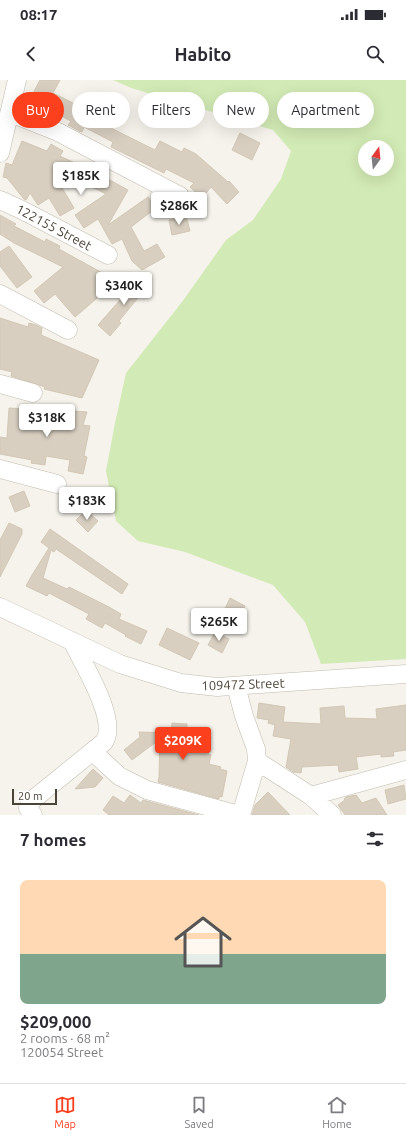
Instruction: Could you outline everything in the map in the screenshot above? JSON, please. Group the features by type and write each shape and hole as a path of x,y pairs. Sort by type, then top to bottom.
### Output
{"street":[{"path":"0,151 17,80"},
{"path":"10,113 58,132 180,196"},
{"name":"122155 Street","path":"0,200 22,210 108,256"},
{"path":"0,294 68,330"},
{"path":"0,384 33,392"},
{"path":"0,469 56,484"},
{"name":"109472 Street","path":"0,607 120,664 181,683 217,687 406,674"},
{"path":"32,813 28,808 30,802 93,752 106,739 108,729 101,697 74,643"},
{"path":"93,752 119,776 147,790 240,815 257,761 256,749 244,716 236,686"},
{"path":"257,761 312,796 332,815"},
{"path":"312,796 343,786 406,770"}],"green space":[{"path":"113,80 406,80 406,659 321,664 305,622 273,585 185,552 138,541 116,521 106,471 126,373 182,302 226,240 253,220 281,179 291,151 273,130 266,128 269,128 269,92 213,92 213,112 205,110 205,92 145,92"}],"building":[{"path":"40,80 60,80 54,92 34,92"},
{"path":"64,98 72,102 72,127 68,125 71,121 64,118"},
{"path":"74,128 84,128 82,132"},
{"path":"86,128 111,128 155,150 160,141 182,152 184,148 196,154 228,182 229,181 239,192 227,204 211,187 202,198 190,187 194,183 166,169 164,173 111,147 113,142"},
{"path":"240,133 260,143 252,160 232,150"},
{"path":"22,141 47,151 51,144 63,151 60,156 92,171 94,167 107,174 106,178 128,190 108,225 148,197 156,208 131,227 144,251 157,244 165,257 142,270 132,261 122,239 112,244 98,219 84,228 75,215 106,194 76,179 75,182 52,171 74,208 60,216 49,198 38,205 30,193 26,200 24,199 7,178 3,177 6,163 12,165"},
{"path":"0,215 16,224 14,226 45,242 46,239 60,246 59,249 117,281 75,317 55,294 44,303 34,291 63,267 14,243 0,234"},
{"path":"186,216 190,231 172,235 169,220"},
{"path":"9,246 32,277 17,288 0,266 0,252"},
{"path":"142,275 151,282 119,321 121,323 110,336 98,325"},
{"path":"0,318 28,327 29,323 36,325 42,328 41,335 99,360 82,398 44,389 45,387 11,376 12,372 0,369"},
{"path":"9,408 24,409 24,413 69,419 72,411 87,412 83,425 90,426 84,456 87,457 83,474 68,471 70,460 46,456 45,465 31,463 32,460 0,454 0,437 7,438"},
{"path":"24,491 30,506 15,512 9,497"},
{"path":"86,510 98,521 88,532 76,520"},
{"path":"9,523 22,529 22,534 0,577 0,540"},
{"path":"50,529 128,584 122,594 56,549 54,552 51,550 43,578 67,589 69,587 109,607 121,614 119,619 147,631 141,644 105,623 102,628 86,619 89,614 49,593 47,596 26,586 49,548 41,542"},
{"path":"230,598 245,606 239,619 224,611"},
{"path":"167,628 199,643 190,660 159,645"},
{"path":"215,632 229,639 222,653 208,645"},
{"path":"259,703 285,707 283,722 321,724 320,708 344,706 345,718 377,719 376,709 406,705 406,750 393,752 394,756 381,757 381,754 356,757 358,769 339,772 338,765 302,767 301,773 293,772 286,767 291,739 273,736 275,725 268,723 269,720 257,718"},
{"path":"172,723 187,724 187,733 211,737 208,754 211,755 209,764 221,767 220,769 227,771 222,797 219,796 219,799 158,782 160,739 132,760 124,750 140,737 139,732 171,733"},
{"path":"93,769 103,778 95,787 75,789"},
{"path":"404,785 406,799 388,804 385,790"},
{"path":"268,792 290,815 252,815 255,805"},
{"path":"130,795 141,803 143,800 199,815 109,815 103,810 113,796 124,803"},
{"path":"356,795 362,803 376,798 387,815 345,815 338,805 345,800 344,799 346,797"}]}
